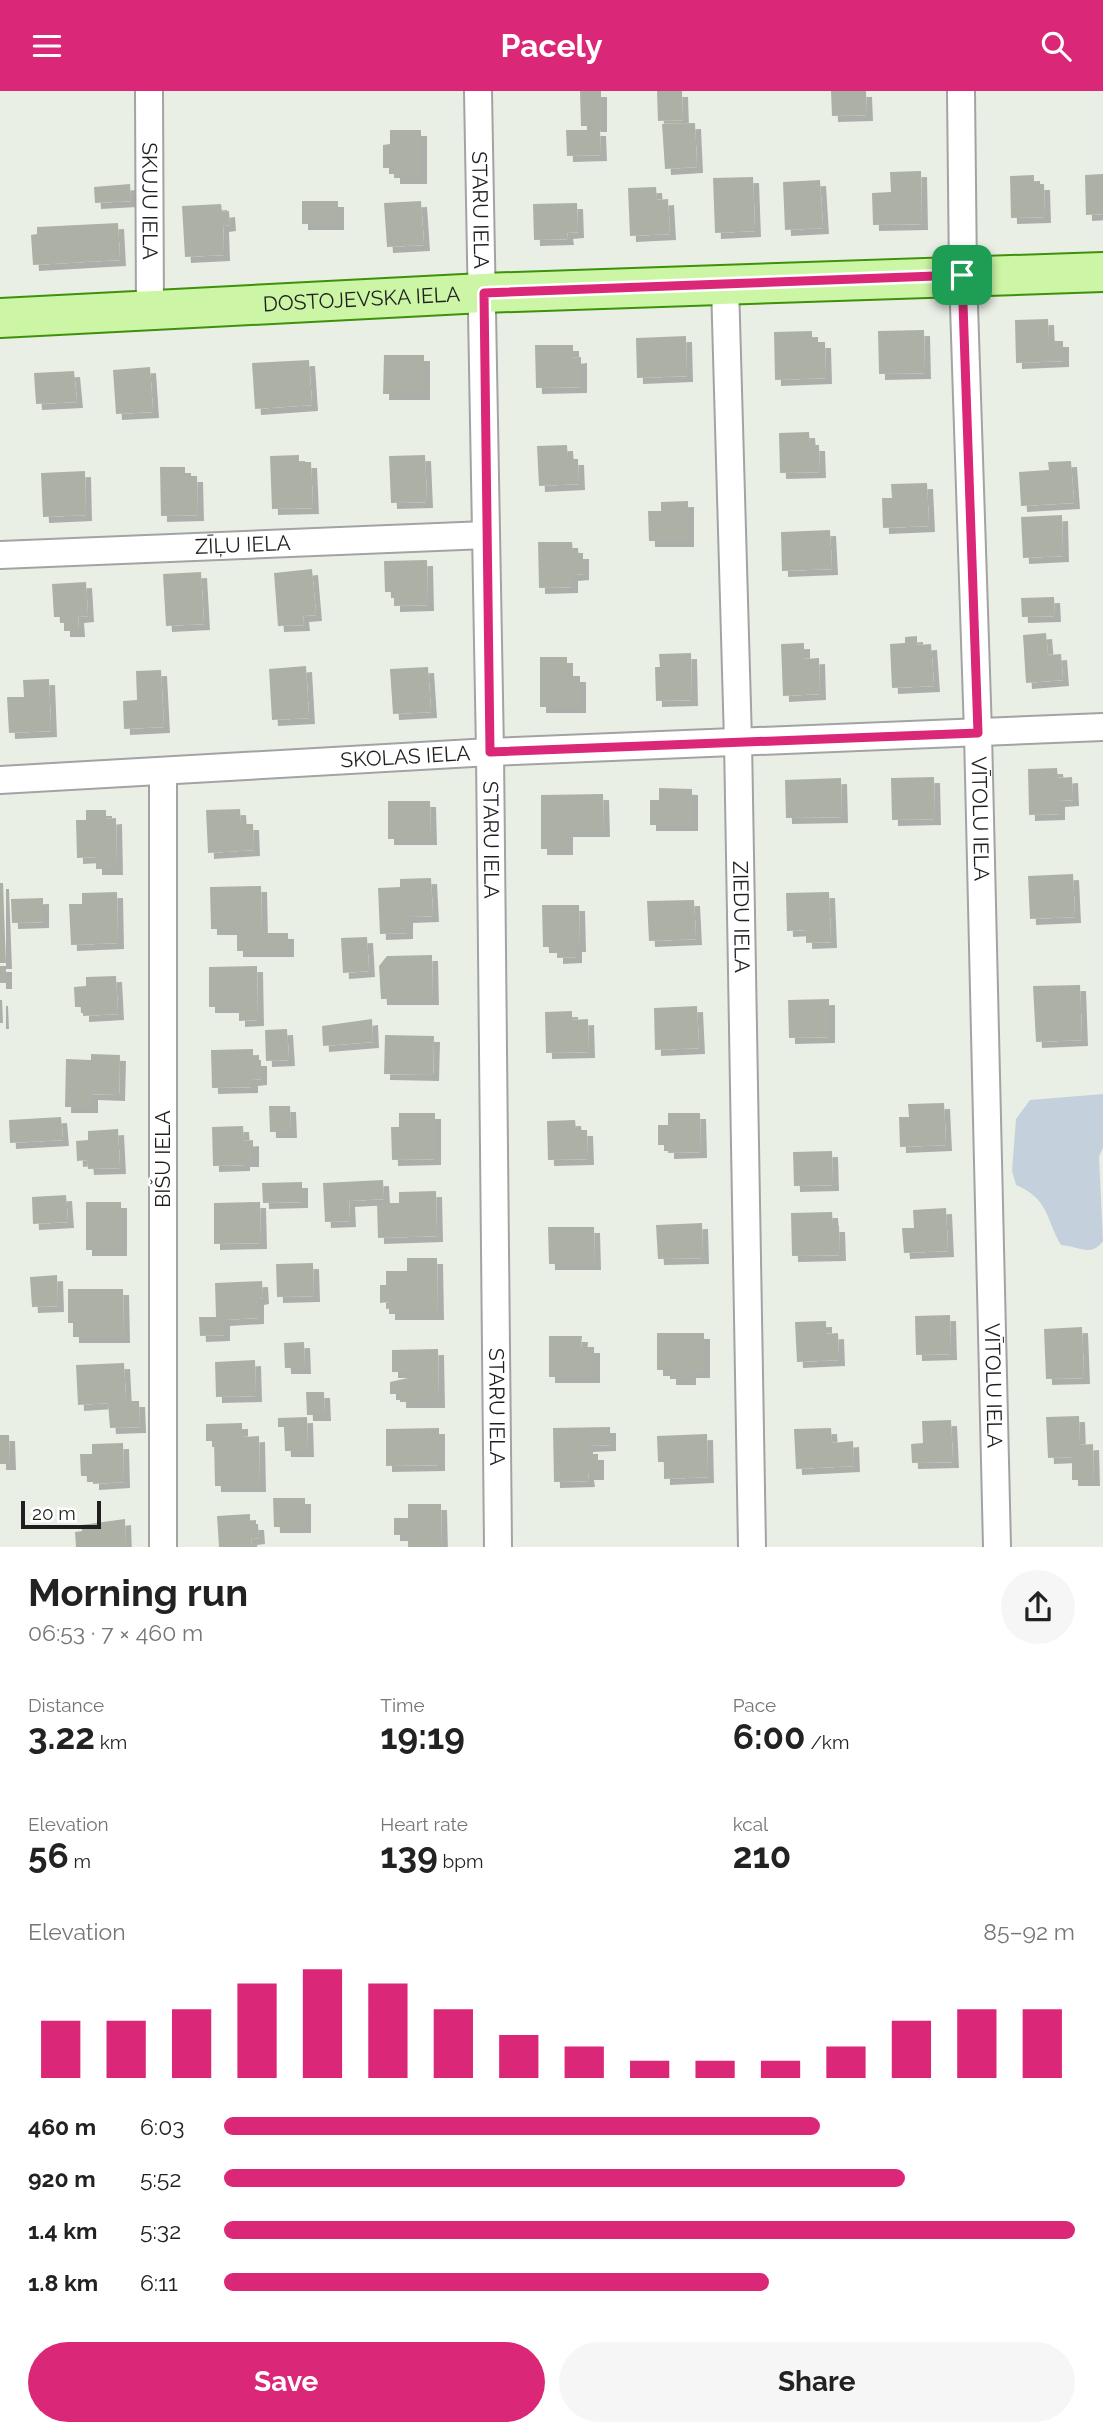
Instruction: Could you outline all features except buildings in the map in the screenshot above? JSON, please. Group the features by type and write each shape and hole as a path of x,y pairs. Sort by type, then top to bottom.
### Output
{"main road":[{"name":"DOSTOJEVSKA IELA","path":"0,318 484,293 1103,272"}],"street":[{"name":"SKUJU IELA","path":"149,91 150,312"},
{"name":"STARU IELA","path":"478,91 484,293 498,1547"},
{"name":"VĪTOLU IELA","path":"961,91 962,275 978,733 997,1547"},
{"name":"ZIEDU IELA","path":"725,285 738,741 752,1547"},
{"name":"ZĪĻU IELA","path":"0,555 486,535"},
{"name":"SKOLAS IELA","path":"0,780 490,752 1103,727"},
{"name":"BIŠU IELA","path":"163,771 163,1547"}],"shaded area":[{"path":"1103,1094 1103,1147 1099,1157 1103,1241 1094,1249 1084,1250 1061,1245 1041,1203 1016,1185 1012,1171 1016,1119 1030,1100"}],"route":[{"path":"962,275 978,733 490,752 484,293 962,275"}]}
